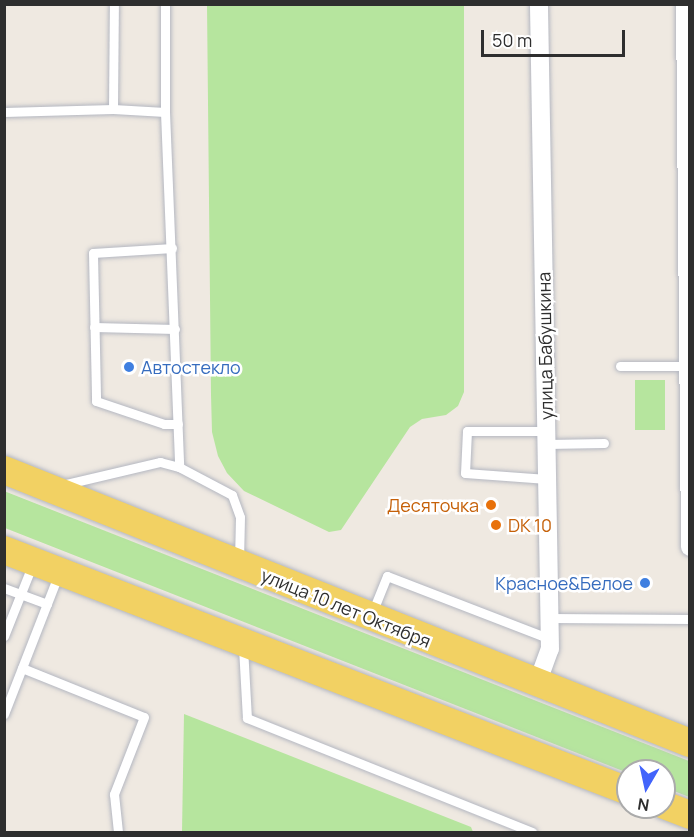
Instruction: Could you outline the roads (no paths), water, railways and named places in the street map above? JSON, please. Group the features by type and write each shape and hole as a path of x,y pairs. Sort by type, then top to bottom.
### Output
{"main road":[{"name":"улица 10 лет Октября","path":"4,470 239,566 690,743"},
{"path":"4,550 616,786"}],"street":[{"name":"улица Бабушкина","path":"537,684 550,649 539,4"},
{"path":"684,4 686,366 690,547"}],"lane":[{"path":"113,109 114,4"},
{"path":"165,4 165,112 176,328 179,467"},
{"path":"4,112 113,109 165,112"},
{"path":"172,248 93,253 96,401 164,424 178,424"},
{"path":"94,327 176,328"},
{"path":"620,366 686,366"},
{"path":"547,479 465,473 467,431 604,443"},
{"path":"52,488 160,462 179,467 232,495 240,517 239,566"},
{"path":"5,636 22,595 46,566"},
{"path":"4,714 47,604 46,566"},
{"path":"370,618 387,576 550,639"},
{"path":"4,588 47,604"},
{"path":"550,618 690,619"},
{"path":"243,642 247,718 532,832"},
{"path":"22,668 144,717 114,795 118,832"}],"place":[{"name":"Автостекло","path":"129,367"},
{"name":"Десяточка","path":"491,505"},
{"name":"DK 10","path":"496,525"},
{"name":"Красное&Белое","path":"645,583"}]}
